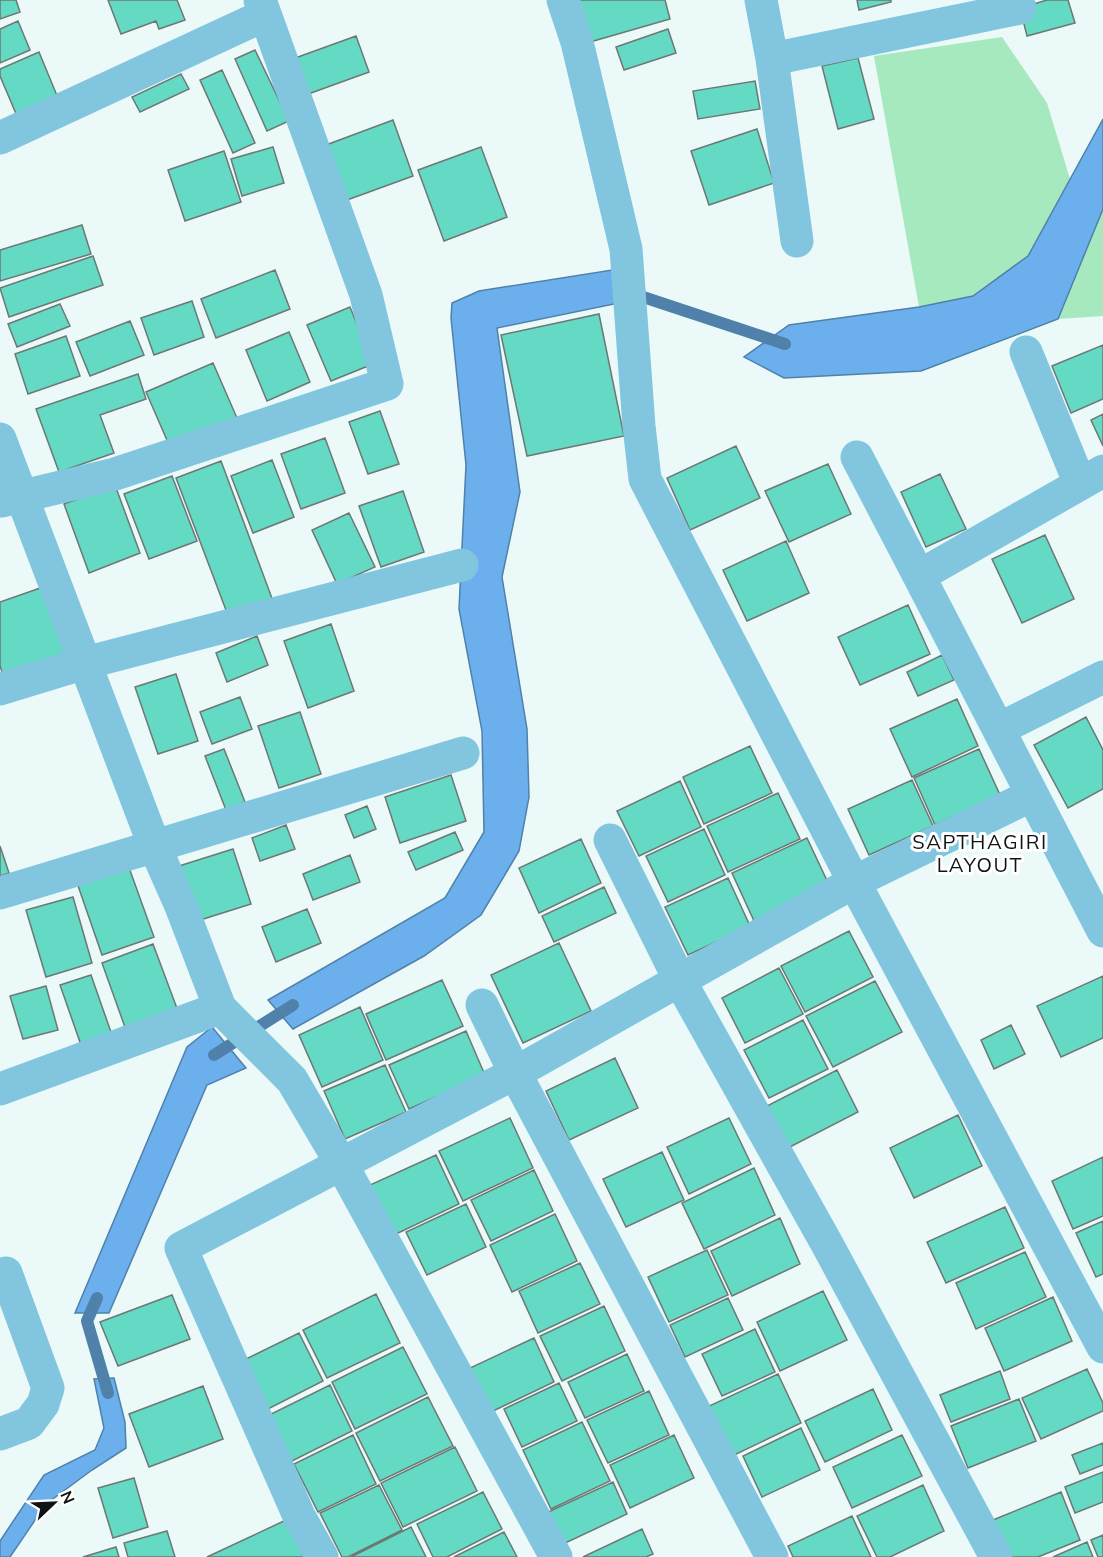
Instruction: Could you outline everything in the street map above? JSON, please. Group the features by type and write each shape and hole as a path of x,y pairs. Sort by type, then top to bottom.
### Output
{"street":[{"path":"563,0 577,42 626,249 645,478 854,882 1103,1347"},
{"path":"761,0 772,59 797,241"},
{"path":"0,138 263,7 366,295 387,384 115,474 10,498"},
{"path":"772,59 1020,8"},
{"path":"919,576 1092,478 1026,352"},
{"path":"0,439 10,498 85,663 154,845 220,1008 292,1080 342,1166 556,1557"},
{"path":"857,456 1032,795 1095,897 1103,931"},
{"path":"0,689 85,663 462,565"},
{"path":"999,729 1103,677"},
{"path":"0,892 463,753"},
{"path":"322,1557 300,1516 181,1248 342,1166 514,1073 854,882 1032,795"},
{"path":"610,840 680,981 827,1244 996,1557"},
{"path":"482,1005 514,1073 772,1557"},
{"path":"0,1089 220,1008"},
{"path":"0,1434 29,1423 43,1404 48,1388 2,1268"}],"green space":[{"path":"1002,37 1047,103 1070,179 1028,256 973,296 919,307 874,56"},
{"path":"1103,209 1103,316 1058,319"}],"water":[{"path":"1103,119 1103,209 1058,319 921,371 784,378 744,357 789,325 919,307 973,296 1028,256"},
{"path":"612,270 619,303 497,328 520,492 502,577 527,729 529,797 519,851 481,915 424,956 293,1029 268,1000 445,898 484,832 482,731 459,609 466,465 451,318 452,303 479,291"},
{"path":"212,1027 246,1068 207,1085 109,1313 75,1313 187,1047"},
{"path":"114,1378 125,1422 126,1448 46,1504 10,1557 0,1557 0,1541 44,1475 95,1450 104,1428 94,1379"}],"building":[{"path":"0,0 16,0 20,12 0,19"},
{"path":"108,0 177,0 185,20 159,29 156,21 121,34"},
{"path":"578,0 665,0 670,19 590,42"},
{"path":"857,0 891,0 891,2 859,10"},
{"path":"1047,0 1068,0 1075,23 1027,36 1020,8"},
{"path":"18,21 30,50 0,63 0,29"},
{"path":"668,29 676,53 624,70 616,47"},
{"path":"356,36 369,72 300,97 287,61"},
{"path":"255,50 289,121 267,131 235,59"},
{"path":"39,52 58,98 17,116 0,76 0,69"},
{"path":"858,58 874,119 838,129 822,66"},
{"path":"222,70 255,143 233,153 200,80"},
{"path":"181,74 189,89 140,112 132,97"},
{"path":"755,81 760,109 698,119 693,91"},
{"path":"393,120 413,176 347,200 326,145"},
{"path":"757,129 774,183 709,205 691,151"},
{"path":"273,147 284,183 242,196 231,159"},
{"path":"481,147 507,217 444,241 418,170"},
{"path":"224,151 241,202 185,221 168,170"},
{"path":"82,225 91,254 0,281 0,250"},
{"path":"93,256 103,285 9,317 0,288"},
{"path":"275,270 290,309 216,338 201,299"},
{"path":"192,301 204,337 154,355 141,318"},
{"path":"60,304 70,326 17,347 8,324"},
{"path":"350,307 373,364 331,381 307,325"},
{"path":"599,314 624,436 527,456 501,335"},
{"path":"130,321 144,355 90,376 76,342"},
{"path":"289,332 310,382 267,401 246,350"},
{"path":"66,336 80,376 28,394 15,354"},
{"path":"1103,345 1103,399 1071,413 1052,366"},
{"path":"213,363 237,418 170,447 146,392"},
{"path":"138,374 146,399 100,415 114,453 59,472 36,409"},
{"path":"380,411 399,464 368,474 349,422"},
{"path":"1103,414 1103,446 1091,420"},
{"path":"325,438 345,493 301,509 281,454"},
{"path":"736,446 760,498 690,530 667,478"},
{"path":"272,460 294,517 253,533 231,476"},
{"path":"221,461 273,601 229,618 176,478"},
{"path":"828,464 851,514 789,542 765,491"},
{"path":"940,474 966,529 926,547 901,492"},
{"path":"172,476 197,541 149,559 124,494"},
{"path":"115,485 140,553 89,573 64,504"},
{"path":"403,491 424,552 381,567 359,506"},
{"path":"349,513 375,567 337,584 312,530"},
{"path":"1045,535 1074,599 1022,623 992,559"},
{"path":"786,541 809,593 747,621 723,570"},
{"path":"46,586 70,651 3,675 0,666 0,602"},
{"path":"908,605 930,654 860,685 838,637"},
{"path":"331,624 354,691 308,708 284,641"},
{"path":"257,636 268,665 227,682 216,653"},
{"path":"942,655 954,680 918,696 907,672"},
{"path":"176,674 198,741 158,754 135,687"},
{"path":"240,697 252,729 212,744 200,712"},
{"path":"957,699 978,746 912,777 890,729"},
{"path":"300,712 321,774 279,788 258,726"},
{"path":"1086,717 1103,750 1103,789 1068,808 1034,745"},
{"path":"750,746 772,793 704,824 683,777"},
{"path":"224,749 245,802 226,810 205,756"},
{"path":"979,749 1000,795 935,825 914,778"},
{"path":"451,775 466,821 400,843 385,797"},
{"path":"912,780 933,826 869,855 848,809"},
{"path":"680,781 701,827 639,856 617,811"},
{"path":"778,793 800,839 728,872 707,826"},
{"path":"367,806 376,829 354,838 345,815"},
{"path":"286,825 295,849 260,861 252,838"},
{"path":"704,829 725,875 668,902 646,856"},
{"path":"455,832 463,850 416,870 408,852"},
{"path":"807,838 830,887 755,923 732,873"},
{"path":"581,839 601,883 539,913 519,868"},
{"path":"0,846 9,873 0,876"},
{"path":"233,849 251,904 197,921 179,866"},
{"path":"350,855 360,882 313,900 303,874"},
{"path":"127,862 154,937 102,955 76,880"},
{"path":"728,878 750,926 688,955 665,907"},
{"path":"604,887 616,913 554,942 542,916"},
{"path":"73,897 92,963 46,977 26,910"},
{"path":"307,909 321,943 276,962 262,927"},
{"path":"849,931 873,977 805,1012 781,966"},
{"path":"559,943 591,1011 523,1043 491,975"},
{"path":"153,944 178,1011 126,1030 102,963"},
{"path":"779,968 803,1014 745,1043 722,998"},
{"path":"91,975 112,1035 81,1045 60,985"},
{"path":"1103,976 1103,1038 1061,1057 1037,1006"},
{"path":"442,980 463,1026 386,1060 366,1014"},
{"path":"875,981 902,1032 833,1067 806,1016"},
{"path":"46,986 58,1030 23,1039 10,996"},
{"path":"360,1007 383,1060 322,1087 299,1035"},
{"path":"803,1020 828,1069 769,1098 744,1050"},
{"path":"1011,1025 1025,1054 994,1069 981,1040"},
{"path":"466,1031 485,1075 409,1109 389,1065"},
{"path":"615,1058 638,1108 569,1140 546,1091"},
{"path":"385,1065 406,1112 345,1139 324,1091"},
{"path":"837,1070 858,1112 788,1148 767,1106"},
{"path":"958,1115 982,1166 914,1198 890,1148"},
{"path":"510,1118 533,1168 463,1201 439,1151"},
{"path":"729,1118 751,1164 689,1194 667,1147"},
{"path":"662,1152 684,1200 626,1227 603,1179"},
{"path":"436,1155 459,1204 394,1235 370,1185"},
{"path":"1103,1157 1103,1216 1073,1229 1052,1181"},
{"path":"754,1168 775,1215 704,1249 682,1203"},
{"path":"534,1170 553,1211 491,1241 471,1200"},
{"path":"466,1204 486,1247 427,1275 406,1232"},
{"path":"1005,1207 1024,1248 946,1283 927,1242"},
{"path":"555,1214 577,1261 512,1292 490,1245"},
{"path":"780,1218 800,1264 732,1296 711,1251"},
{"path":"1103,1221 1103,1274 1096,1277 1076,1233"},
{"path":"707,1250 728,1295 669,1322 648,1277"},
{"path":"1025,1252 1046,1297 976,1329 956,1283"},
{"path":"580,1263 600,1304 538,1333 519,1291"},
{"path":"823,1291 847,1340 780,1371 757,1322"},
{"path":"376,1294 400,1343 327,1378 303,1330"},
{"path":"172,1295 190,1339 118,1366 100,1322"},
{"path":"1053,1297 1072,1341 1004,1371 985,1328"},
{"path":"728,1298 743,1330 685,1357 670,1325"},
{"path":"604,1306 625,1351 562,1381 540,1336"},
{"path":"755,1329 775,1372 722,1396 702,1354"},
{"path":"299,1333 323,1381 264,1411 240,1362"},
{"path":"534,1338 554,1382 491,1412 470,1368"},
{"path":"403,1347 427,1394 355,1429 332,1382"},
{"path":"627,1354 644,1391 585,1418 568,1382"},
{"path":"1087,1369 1103,1403 1103,1411 1041,1439 1022,1398"},
{"path":"1000,1371 1010,1399 951,1422 940,1395"},
{"path":"778,1374 801,1423 730,1457 707,1407"},
{"path":"559,1383 577,1421 522,1447 504,1409"},
{"path":"330,1385 352,1431 286,1464 263,1418"},
{"path":"203,1386 223,1439 149,1467 129,1414"},
{"path":"873,1389 892,1430 825,1462 805,1421"},
{"path":"649,1391 669,1435 608,1463 587,1420"},
{"path":"428,1397 453,1446 380,1481 356,1433"},
{"path":"1019,1399 1036,1441 968,1468 951,1426"},
{"path":"582,1422 610,1481 551,1509 523,1450"},
{"path":"801,1428 820,1470 762,1497 743,1456"},
{"path":"353,1435 376,1484 318,1512 294,1464"},
{"path":"674,1435 694,1478 630,1508 610,1465"},
{"path":"902,1435 922,1476 852,1508 833,1467"},
{"path":"1103,1443 1103,1465 1080,1474 1072,1455"},
{"path":"455,1447 477,1491 403,1527 381,1483"},
{"path":"1103,1472 1103,1502 1075,1513 1065,1487"},
{"path":"134,1478 148,1527 113,1538 98,1488"},
{"path":"613,1482 627,1514 561,1545 546,1513"},
{"path":"379,1485 402,1530 348,1557 342,1557 320,1513"},
{"path":"923,1485 944,1531 890,1557 877,1557 857,1516"},
{"path":"483,1492 502,1529 447,1557 433,1557 417,1524"},
{"path":"1061,1492 1080,1540 1038,1557 1008,1557 993,1520"},
{"path":"852,1516 871,1557 793,1557 788,1546"},
{"path":"286,1520 304,1557 207,1557"},
{"path":"411,1527 426,1557 351,1557"},
{"path":"642,1529 653,1554 646,1557 583,1557"},
{"path":"167,1531 175,1557 128,1557 124,1543"},
{"path":"504,1532 517,1557 454,1557"},
{"path":"1103,1535 1103,1557 1098,1557 1091,1540"},
{"path":"1087,1542 1093,1557 1053,1557"},
{"path":"116,1547 119,1557 83,1557"}],"waterway":[{"path":"631,293 785,344"},
{"path":"214,1055 293,1005"},
{"path":"97,1298 87,1321 108,1393"}],"district":[{"name":"SAPTHAGIRI LAYOUT","path":"980,852"}]}
